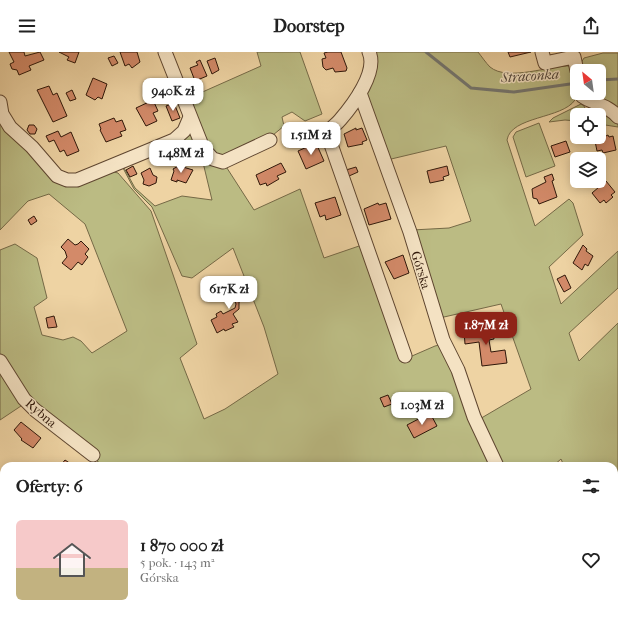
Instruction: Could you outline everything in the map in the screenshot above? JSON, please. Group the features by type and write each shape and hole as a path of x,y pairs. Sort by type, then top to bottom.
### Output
{"street":[{"path":"165,52 203,148 209,156 218,162 230,160 270,140"},
{"path":"369,52 371,59 370,71 360,93 341,118 328,131 328,136 405,356"},
{"path":"542,52 545,63 574,57 575,64"},
{"name":"Górska","path":"360,93 407,225 443,340 458,370 474,417 495,462"},
{"path":"588,100 611,109 618,117"},
{"path":"0,102 2,114 10,127 32,147 57,176 67,180 77,180 174,140 184,131 190,117"},
{"name":"Rybna","path":"0,361 24,399 35,410 93,455"}],"green space":[{"path":"257,52 300,52 322,114 305,121 292,112 282,117 284,126 273,135 231,157 212,155 189,98 261,66"},
{"path":"374,52 478,52 490,67 507,73 529,72 570,66 570,100 575,100 569,106 559,111 517,126 511,132 507,140 535,226 569,199 573,203 583,235 549,267 561,304 618,251 618,288 569,333 579,361 618,323 618,462 562,462 561,459 558,462 498,462 478,420 531,389 501,304 444,317 437,315 412,230 449,228 471,221 446,146 387,160 365,101"},
{"path":"603,53 618,53 618,114 597,100 606,100 606,64 581,64 584,58"},
{"path":"587,103 595,108 589,108"},
{"path":"581,104 585,108 573,108"},
{"path":"570,110 570,120 549,122 553,118"},
{"path":"0,115 60,181 110,171 118,173 151,211 197,344 180,358 204,419 225,409 278,374 264,327 233,248 192,278 182,276 152,207 134,189 123,168 123,166 135,188 155,206 182,196 212,200 200,150 172,152 194,149 193,144 179,146 188,130 225,165 254,210 300,189 324,258 362,245 409,355 412,356 435,346 444,344 492,462 98,462 95,453 36,407 0,356 0,250 15,244 37,258 47,298 34,307 42,335 63,340 73,337 81,341 92,353 127,331 85,224 49,194 28,201 0,230"},
{"path":"606,115 618,122 618,127 606,125"},
{"path":"539,123 555,166 526,177 513,137 516,132"},
{"path":"0,366 22,401 21,406 0,420"}],"building":[{"path":"9,52 24,52 25,56 40,52 44,60 29,66 31,70 19,75 17,70 12,69 10,64 14,62"},
{"path":"59,52 79,52 75,63 67,60 69,57"},
{"path":"120,52 137,52 140,62 132,68 129,64 125,66"},
{"path":"341,52 347,68 346,71 335,72 333,68 326,70 323,67 322,59 326,58 324,53"},
{"path":"508,52 531,52 510,57"},
{"path":"114,56 118,63 112,66 108,58"},
{"path":"215,58 219,70 212,74 207,61"},
{"path":"200,60 207,76 195,81 190,68 198,65 196,62"},
{"path":"93,78 107,84 102,99 98,97 95,100 86,95"},
{"path":"49,86 53,95 57,93 67,116 53,122 37,90"},
{"path":"72,90 76,99 70,101 66,93"},
{"path":"153,100 158,111 153,113 157,121 146,126 136,108"},
{"path":"174,103 180,118 172,121 166,106"},
{"path":"114,118 116,122 122,120 126,130 120,132 122,136 106,142 100,130 99,124"},
{"path":"29,125 34,125 37,129 35,134 30,134 27,130"},
{"path":"356,128 356,130 362,128 367,140 362,142 363,144 348,147 344,134"},
{"path":"58,131 61,137 71,132 79,151 67,156 64,150 60,152 54,140 49,142 46,136"},
{"path":"606,136 613,136 616,150 606,152 603,152 602,150 597,151 596,144 606,144"},
{"path":"566,141 570,152 555,157 551,146"},
{"path":"316,143 324,161 306,169 298,151"},
{"path":"281,163 286,172 277,176 279,179 267,186 266,183 260,185 256,175"},
{"path":"182,164 183,167 193,170 186,183 171,180 174,171 173,169"},
{"path":"133,166 137,174 130,177 126,170"},
{"path":"447,166 449,175 443,177 444,180 430,183 427,171"},
{"path":"356,167 358,172 349,176 346,170"},
{"path":"150,168 153,175 157,177 156,183 149,186 143,184 144,180 141,173"},
{"path":"552,174 554,180 552,181 557,197 539,204 537,199 533,198 532,189 546,182 544,177"},
{"path":"606,181 615,192 611,195 613,197 606,203 604,200 600,203 592,193 598,188 606,188"},
{"path":"335,197 341,215 326,220 325,215 320,217 315,203"},
{"path":"378,203 379,205 386,203 391,219 369,225 364,209"},
{"path":"34,216 37,221 31,225 28,220"},
{"path":"68,239 75,245 81,241 89,249 85,254 88,257 82,265 78,262 71,270 62,263 67,257 65,251 61,247"},
{"path":"583,245 587,249 586,251 593,256 588,266 585,264 582,270 573,263"},
{"path":"403,255 409,273 394,279 385,262"},
{"path":"565,275 571,288 564,292 557,279"},
{"path":"238,280 245,300 239,302 239,309 233,314 238,322 232,324 234,327 225,331 224,329 217,333 211,320 217,317 216,314 221,311 223,314 235,308 236,304 228,284"},
{"path":"54,316 57,327 48,328 46,318"},
{"path":"493,328 494,339 489,340 491,352 505,350 507,363 482,366 479,342 465,344 464,331"},
{"path":"388,395 392,404 384,407 380,398"},
{"path":"430,413 437,426 414,438 407,425"},
{"path":"21,422 41,438 33,448 21,440 22,439 14,430"}],"waterway":[{"name":"Straconka","path":"426,52 471,88 514,92 570,84"},
{"name":"Straconka","path":"606,80 618,79"}]}
